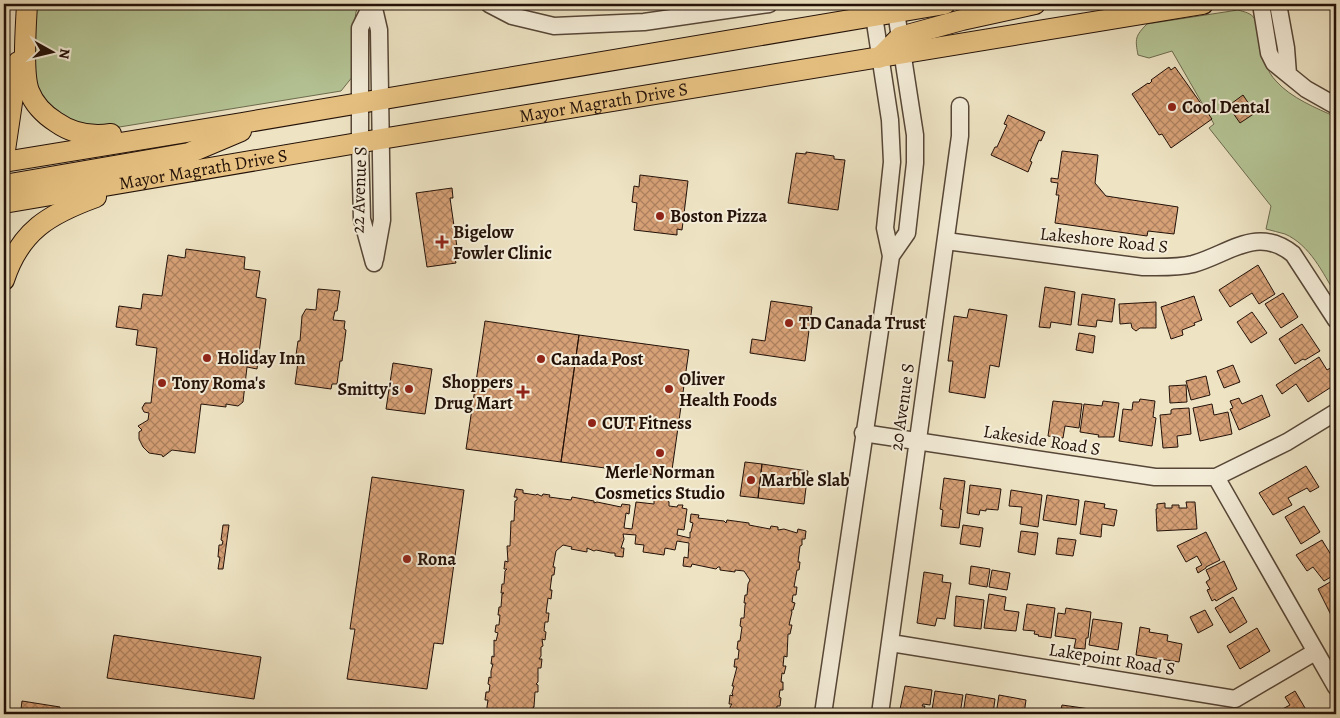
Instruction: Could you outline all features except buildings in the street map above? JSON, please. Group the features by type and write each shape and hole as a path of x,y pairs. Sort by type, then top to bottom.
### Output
{"main road":[{"path":"26,4 26,72 28,91 37,106 50,118 68,130 86,135 105,135 205,122 242,123"},
{"path":"4,157 26,4"},
{"path":"4,162 945,4"},
{"path":"901,45 962,20 1035,4"},
{"name":"Mayor Magrath Drive S","path":"4,203 381,139 879,58 901,45 1203,4"},
{"path":"4,185 189,153 275,117"},
{"path":"4,280 9,264 26,237 43,222 67,207 97,197 238,164"}],"street":[{"name":"22 Avenue S","path":"370,101 381,139 382,220 374,263 362,220 360,143 370,101 379,30 373,4"},
{"path":"488,4 512,16 554,26 644,22 736,7 769,4"},
{"path":"1261,4 1269,53 1274,63 1306,89 1336,106"},
{"path":"1278,4 1286,48 1288,74"},
{"name":"20 Avenue S","path":"891,256 906,233 915,163 915,136 896,12"},
{"name":"20 Avenue S","path":"823,714 863,433 891,256 885,228 892,162 890,120 874,16"},
{"name":"20 Avenue S","path":"880,714 960,136 960,106"},
{"name":"Lakeshore Road S","path":"946,241 1143,267 1175,267 1191,264 1250,241 1272,244 1284,247 1293,254 1336,320"},
{"name":"Lakeside Road S","path":"863,433 1155,477 1216,477 1287,442 1336,412"},
{"path":"1216,477 1336,687"},
{"name":"Lakepoint Road S","path":"891,644 1235,699 1315,652"}],"green space":[{"path":"37,4 359,4 353,33 353,76 341,91 101,130 82,129 40,99 29,64"},
{"path":"1238,10 1250,14 1255,19 1260,33 1266,65 1276,81 1289,93 1336,117 1336,295 1315,260 1302,245 1285,234 1266,229 1271,206 1209,128 1214,124 1172,51 1149,58 1138,55 1137,38 1147,24"}],"place":[{"name":"Cool Dental","path":"1172,107"},
{"name":"Boston Pizza","path":"660,216"},
{"name":"Bigelow Fowler Clinic","path":"442,242"},
{"name":"TD Canada Trust","path":"789,323"},
{"name":"Holiday Inn","path":"207,358"},
{"name":"Canada Post","path":"541,359"},
{"name":"Tony Roma's","path":"162,383"},
{"name":"Smitty's","path":"409,389"},
{"name":"Oliver Health Foods","path":"669,389"},
{"name":"Shoppers Drug Mart","path":"523,392"},
{"name":"CUT Fitness","path":"592,423"},
{"name":"Merle Norman Cosmetics Studio","path":"660,453"},
{"name":"Marble Slab","path":"751,480"},
{"name":"Rona","path":"407,559"}]}
